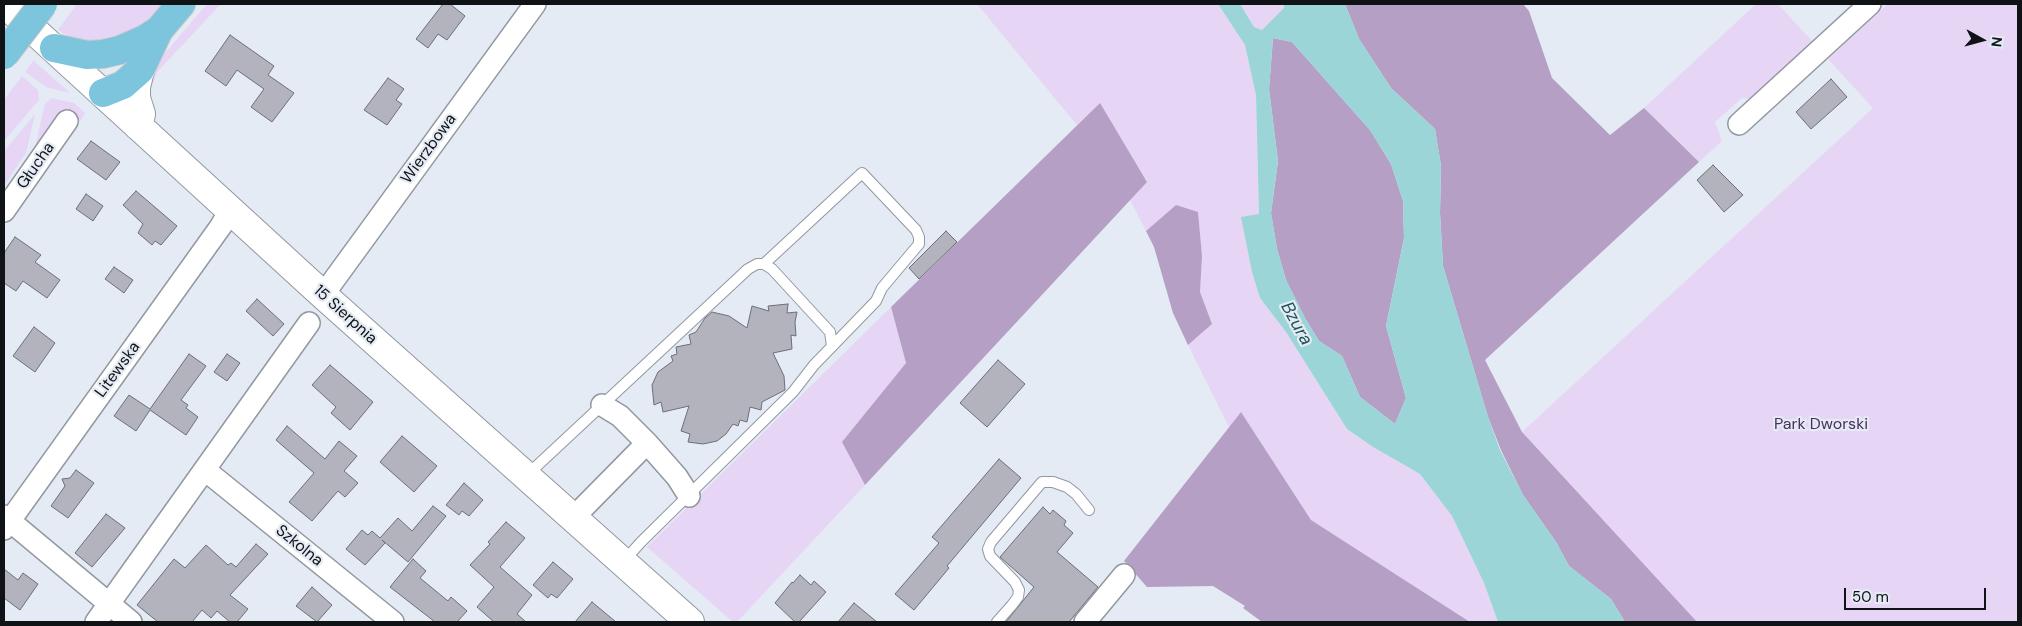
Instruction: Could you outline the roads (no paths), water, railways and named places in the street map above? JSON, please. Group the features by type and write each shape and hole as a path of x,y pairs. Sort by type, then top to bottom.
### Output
{"main road":[{"path":"4,55 43,4"},
{"path":"54,48 80,54 112,53 148,36 181,4"},
{"path":"103,93 123,85 140,70 148,36"}],"street":[{"name":"15 Sierpnia","path":"5,4 322,295 690,622"},
{"name":"Wierzbowa","path":"322,295 535,4"},
{"path":"1739,124 1870,4"},
{"path":"103,93 102,80 111,65 148,36"},
{"path":"138,126 141,114 136,98 136,87 140,70"},
{"name":"Głucha","path":"4,211 67,121"},
{"name":"Litewska","path":"6,522 230,210"},
{"path":"96,622 309,323"},
{"path":"602,405 620,416 647,443 677,477 689,496"},
{"path":"573,518 647,443"},
{"name":"Szkolna","path":"205,470 393,622"},
{"path":"6,522 131,622"},
{"path":"1085,622 1124,575"}],"lane":[{"path":"623,563 641,542 793,392 814,365 876,301 882,288 919,244 919,237 916,230 862,173 764,264"},
{"path":"526,476 748,269 757,264 764,264 772,269 830,332 832,346"},
{"path":"996,622 1018,597 1019,590 990,556 988,549 991,542 1042,482 1054,482 1067,487 1076,494 1089,510"}],"water":[{"name":"Bzura","path":"1218,4 1240,4 1254,27 1262,30 1284,8 1284,4 1345,4 1359,39 1391,88 1435,129 1441,166 1440,213 1443,266 1488,417 1500,450 1523,495 1556,542 1569,566 1611,599 1625,622 1498,622 1484,583 1452,516 1420,474 1373,447 1347,429 1286,332 1260,298 1252,272 1241,217 1259,214 1256,95 1245,45","holes":["1273,38 1292,42 1370,130 1391,164 1403,201 1404,238 1386,326 1406,398 1395,424 1360,397 1342,356 1319,341 1286,280 1277,249 1271,213 1278,161 1269,89"]}],"park label":[{"name":"Park Dworski","path":"1821,425"}]}
